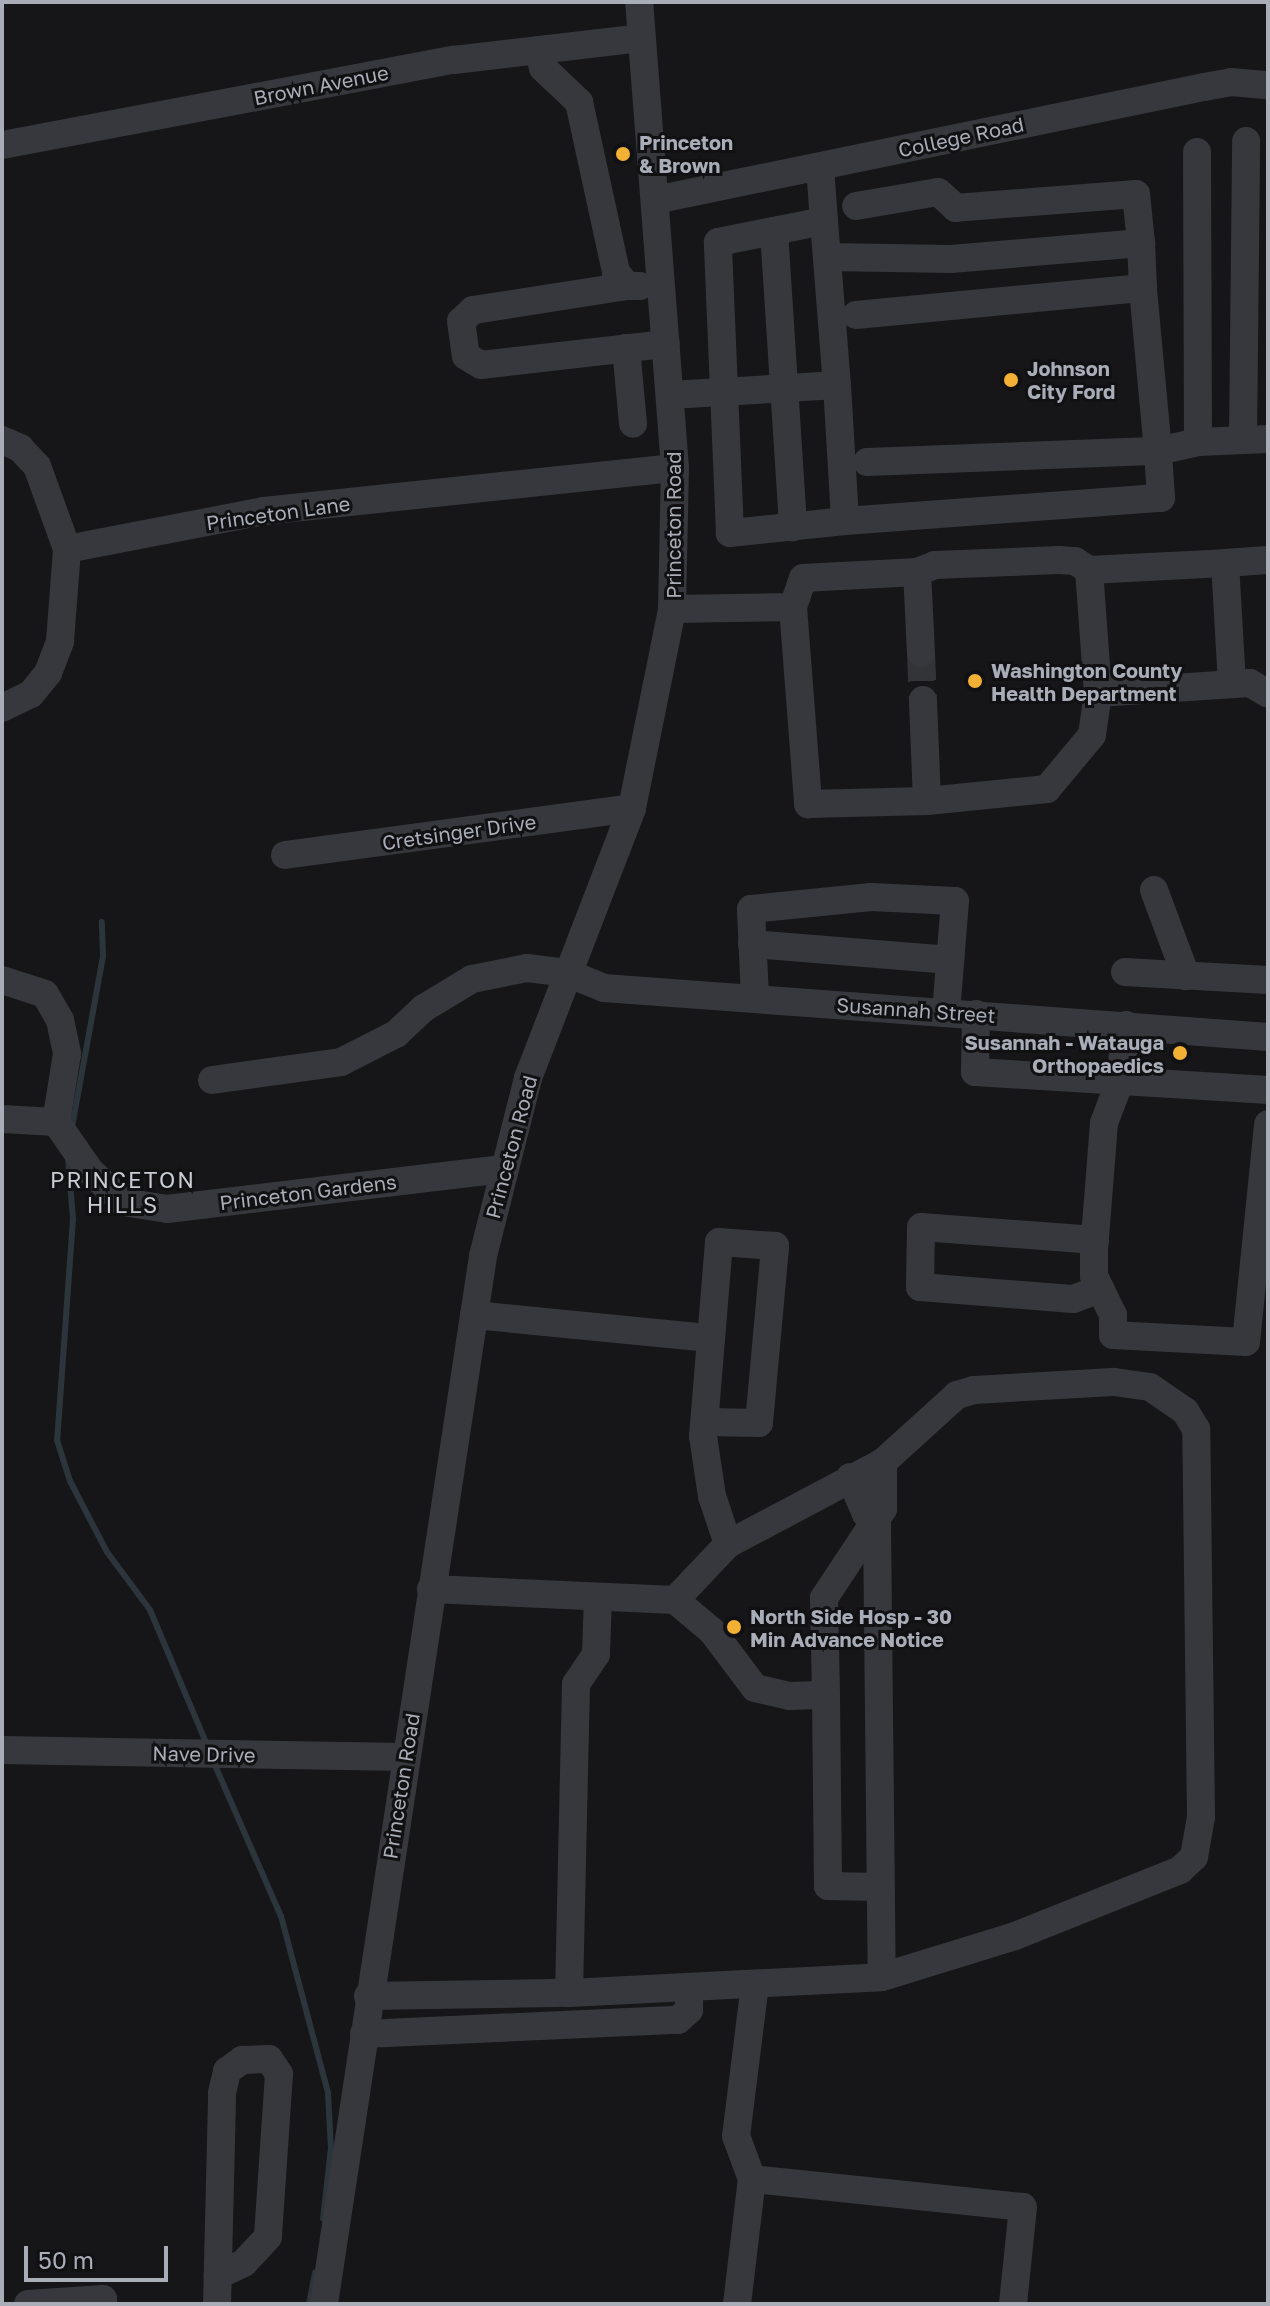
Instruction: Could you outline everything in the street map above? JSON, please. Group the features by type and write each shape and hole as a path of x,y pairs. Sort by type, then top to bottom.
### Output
{"street":[{"name":"Princeton Road","path":"324,2304 368,1996 474,1315 503,1169 567,973 632,808 672,609 675,468 639,2"},
{"name":"Brown Avenue","path":"2,145 454,60 641,38"},
{"path":"538,50 543,68 579,102 616,272 627,286"},
{"name":"College Road","path":"655,200 1217,84 1268,85"},
{"path":"867,462 1158,451 1198,442 1255,440 1256,284 1246,141"},
{"path":"1197,152 1198,442"},
{"path":"820,167 845,521"},
{"path":"824,221 718,242 730,533 845,521 1161,498 1136,194 956,208 938,192 856,206"},
{"path":"774,231 793,527"},
{"path":"827,257 951,259 1141,243"},
{"path":"662,285 627,286 473,310 461,321 466,356 481,365 666,344"},
{"path":"856,315 1143,288"},
{"path":"626,348 633,424"},
{"path":"670,395 785,392 837,385"},
{"path":"2,440 20,448 37,466 67,549 60,641 48,673 31,694 2,708"},
{"name":"Princeton Lane","path":"67,549 264,511 675,468"},
{"path":"1089,570 1098,693 1092,735 1047,789 927,801 808,804 793,607 803,578 917,572 935,565 1059,560 1075,561 1089,570 1268,560"},
{"path":"1225,563 1232,684"},
{"path":"917,572 921,653"},
{"path":"672,609 793,607"},
{"path":"1098,693 1250,683 1268,694"},
{"path":"923,700 927,801"},
{"name":"Cretsinger Drive","path":"285,855 632,808"},
{"path":"1154,890 1186,976"},
{"path":"755,998 751,909 871,897 955,901 946,1012"},
{"path":"752,944 950,960"},
{"name":"Susannah Street","path":"212,1080 341,1062 396,1034 424,1008 472,979 527,968 567,973 604,988 1268,1037"},
{"path":"1125,972 1268,980"},
{"path":"2,980 45,994 60,1020 67,1054 56,1122 2,1119"},
{"path":"976,1014 975,1072 1268,1090"},
{"path":"1126,1025 1120,1081 1104,1123 1095,1240 1094,1276 1113,1315 1113,1335 1246,1342 1268,1124"},
{"name":"Princeton Gardens","path":"56,1122 90,1171 123,1202 141,1208 167,1209 503,1169"},
{"path":"1095,1240 921,1227 920,1287 1073,1299 1100,1289"},
{"path":"706,1422 759,1423 775,1246 719,1242 706,1422 709,1484 728,1544"},
{"path":"474,1315 710,1338"},
{"path":"368,1996 569,1993 882,1977 957,1957 1180,1870 1194,1857 1201,1817 1196,1429 1185,1411 1150,1387 1122,1383 974,1390 943,1406 883,1462 728,1544 675,1600"},
{"path":"880,1887 828,1886 824,1598 877,1523 883,1509 883,1462"},
{"path":"850,1477 866,1514 877,1523"},
{"path":"877,1523 882,1977"},
{"path":"431,1589 675,1600 712,1631 755,1688 790,1696 826,1695"},
{"path":"569,1993 576,1684 596,1654 598,1598"},
{"name":"Nave Drive","path":"2,1750 406,1757"},
{"path":"737,2304 752,2179 736,2136 755,1984"},
{"path":"364,2034 678,2020 689,2010 689,1988"},
{"path":"217,2304 218,2275 227,2071 242,2060 269,2059 279,2074 268,2237 244,2263 218,2275"},
{"path":"752,2179 1023,2207 1013,2304"},
{"path":"28,2304 103,2299 103,2304"}],"waterway":[{"path":"72,1127 103,956 102,922"},
{"path":"68,1158 73,1219 57,1440 70,1481 107,1552 150,1610 207,1745"},
{"path":"214,1763 281,1916 328,2093 331,2148 323,2219"},
{"path":"309,2304 315,2273"}],"tunnel":[{"path":"921,653 923,700"}],"place":[{"name":"Princeton & Brown","path":"623,154"},
{"name":"Johnson City Ford","path":"1011,380"},
{"name":"Washington County Health Department","path":"975,681"},
{"name":"Susannah - Watauga Orthopaedics","path":"1180,1053"},
{"name":"North Side Hosp - 30 Min Advance Notice","path":"734,1627"}],"district":[{"name":"PRINCETON HILLS","path":"123,1192"}]}
